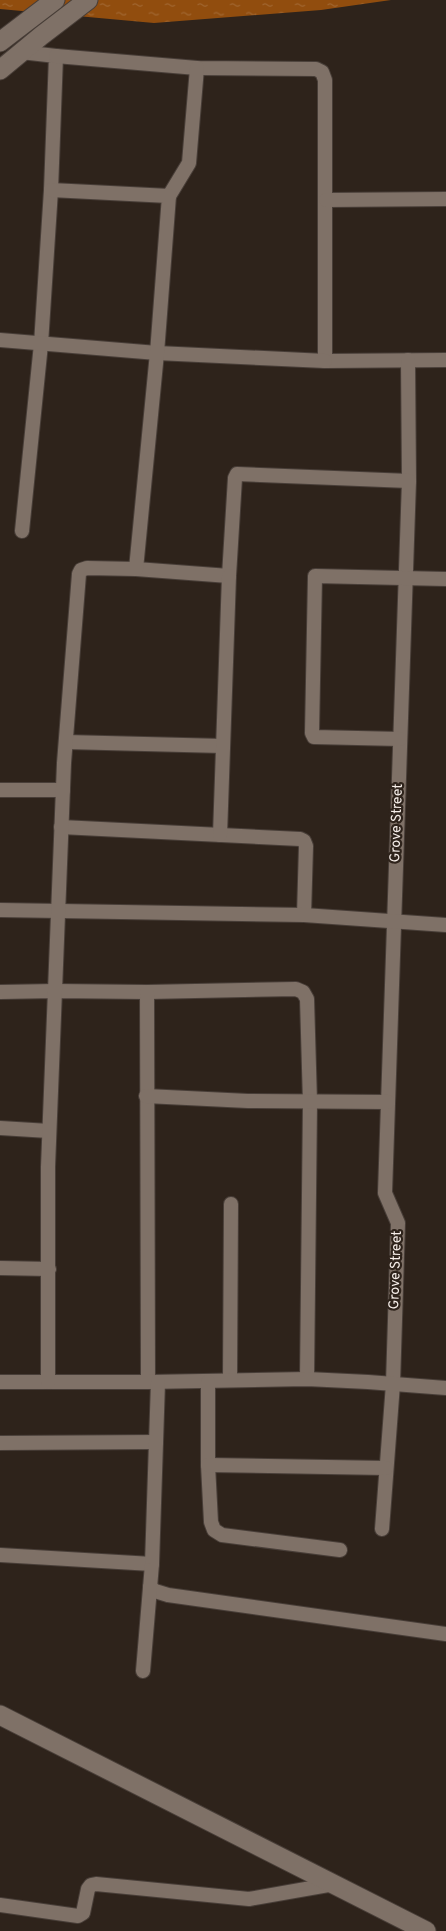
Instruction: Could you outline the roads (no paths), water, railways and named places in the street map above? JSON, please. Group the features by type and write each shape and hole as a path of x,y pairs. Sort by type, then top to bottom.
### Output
{"street":[{"path":"3,39 55,0"},
{"path":"0,70 88,0"},
{"path":"21,52 197,68 316,68 322,72 325,80 325,361"},
{"path":"22,531 41,344 51,190 56,56"},
{"path":"136,569 157,353 169,196 189,163 197,68"},
{"path":"51,190 169,196"},
{"path":"326,200 446,199"},
{"path":"0,340 157,353 325,361 446,360"},
{"name":"Grove Street","path":"382,1529 393,1384 398,1223 385,1192 409,481 408,360"},
{"path":"220,835 229,576 235,478 237,474 409,481"},
{"path":"48,1382 49,1131 61,827 79,574 81,570 87,568 136,569 229,576"},
{"path":"400,739 314,736 312,733 315,576 446,579"},
{"path":"66,742 223,746"},
{"path":"0,790 63,790"},
{"path":"61,827 300,839 304,841 306,846 304,915"},
{"path":"0,910 304,915 446,925"},
{"path":"0,992 296,989 303,992 307,1000 310,1102 307,1380"},
{"path":"143,1671 152,1564 156,1442 146,1096 147,992"},
{"path":"146,1096 248,1102 388,1102"},
{"path":"0,1128 49,1131"},
{"path":"230,1380 231,1204"},
{"path":"0,1268 48,1269"},
{"path":"0,1382 307,1380 446,1388"},
{"path":"208,1382 208,1465 211,1522 214,1530 222,1535 340,1550"},
{"path":"0,1443 156,1442"},
{"path":"208,1465 386,1468"},
{"path":"0,1555 152,1564"},
{"path":"150,1587 155,1592 168,1595 446,1634"},
{"path":"0,1715 426,1931"},
{"path":"0,1905 78,1916 83,1913 88,1889 91,1885 96,1884 249,1899 334,1884"}],"water":[{"path":"0,0 391,0 321,10 154,23 0,9"}]}
